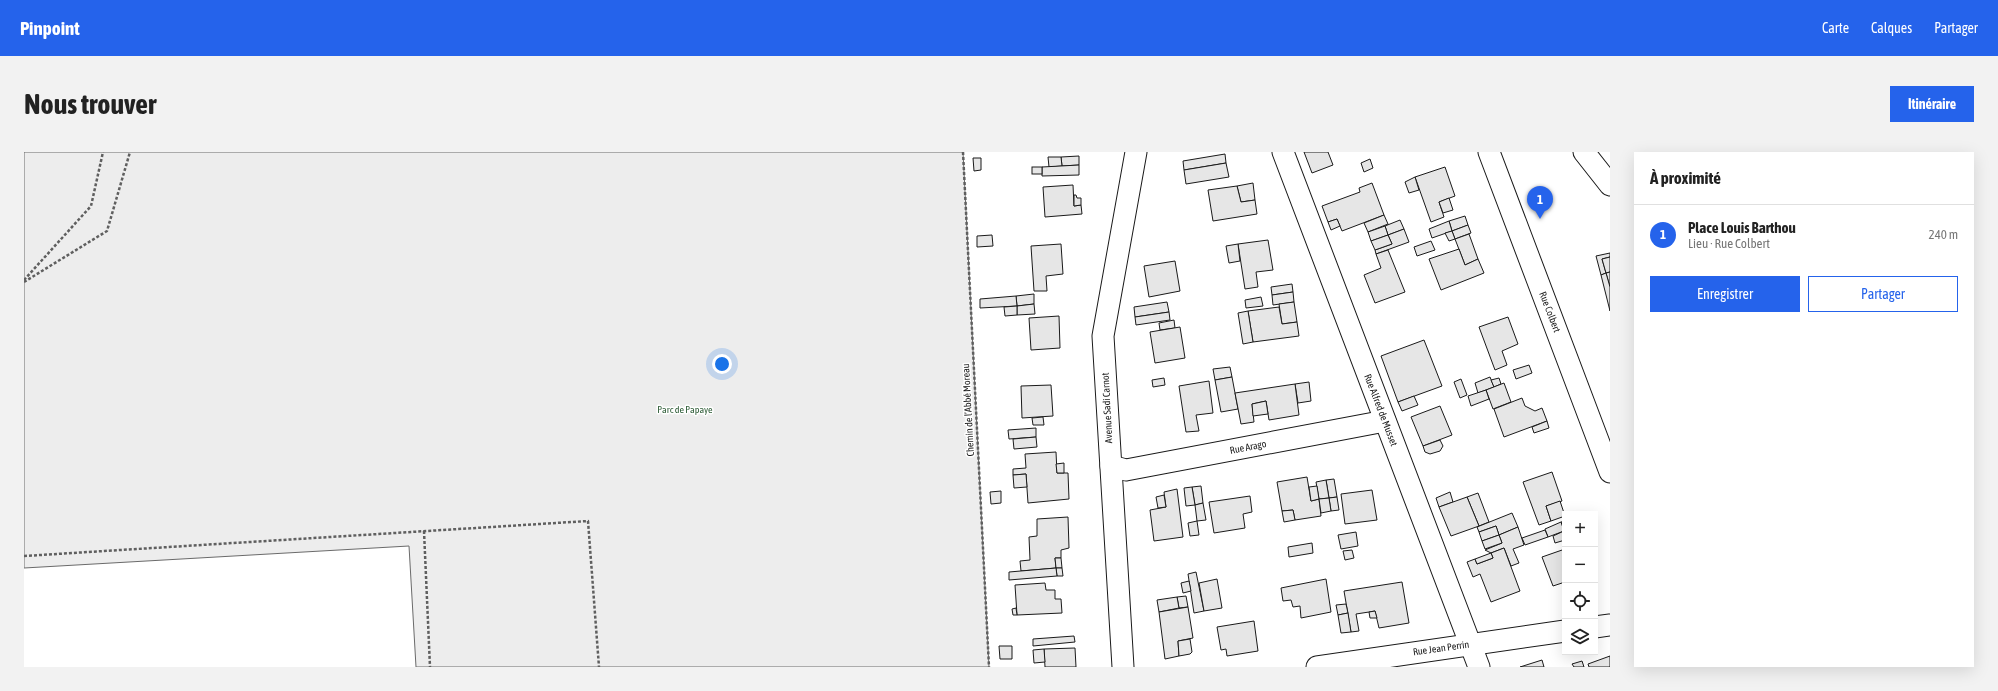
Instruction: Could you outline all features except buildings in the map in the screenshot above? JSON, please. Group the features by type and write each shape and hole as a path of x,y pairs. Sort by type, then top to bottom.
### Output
{"street":[{"name":"Avenue Sadi Carnot","path":"1122,667 1103,336 1136,152"},
{"name":"Rue Alfred de Musset","path":"1283,152 1479,667"},
{"name":"Rue Colbert","path":"1489,152 1603,434 1610,472"},
{"path":"1584,152 1610,185"},
{"name":"Rue Arago","path":"1111,466 1126,470 1385,421"},
{"path":"1598,627 1610,625"},
{"name":"Rue Jean Perrin","path":"1317,667 1562,631"}],"path":[{"path":"24,281 91,206 103,152"},
{"path":"24,281 107,232 130,152"},
{"name":"Chemin de l’Abbé Moreau","path":"963,152 989,667"},
{"path":"24,556 588,521 599,667"},
{"path":"424,531 430,667"}],"green space":[{"name":"Parc de Papaye","path":"24,152 963,152 989,667 416,667 409,546 24,568"}],"place":[{"name":"Place Louis Barthou","path":"1540,219"}]}
